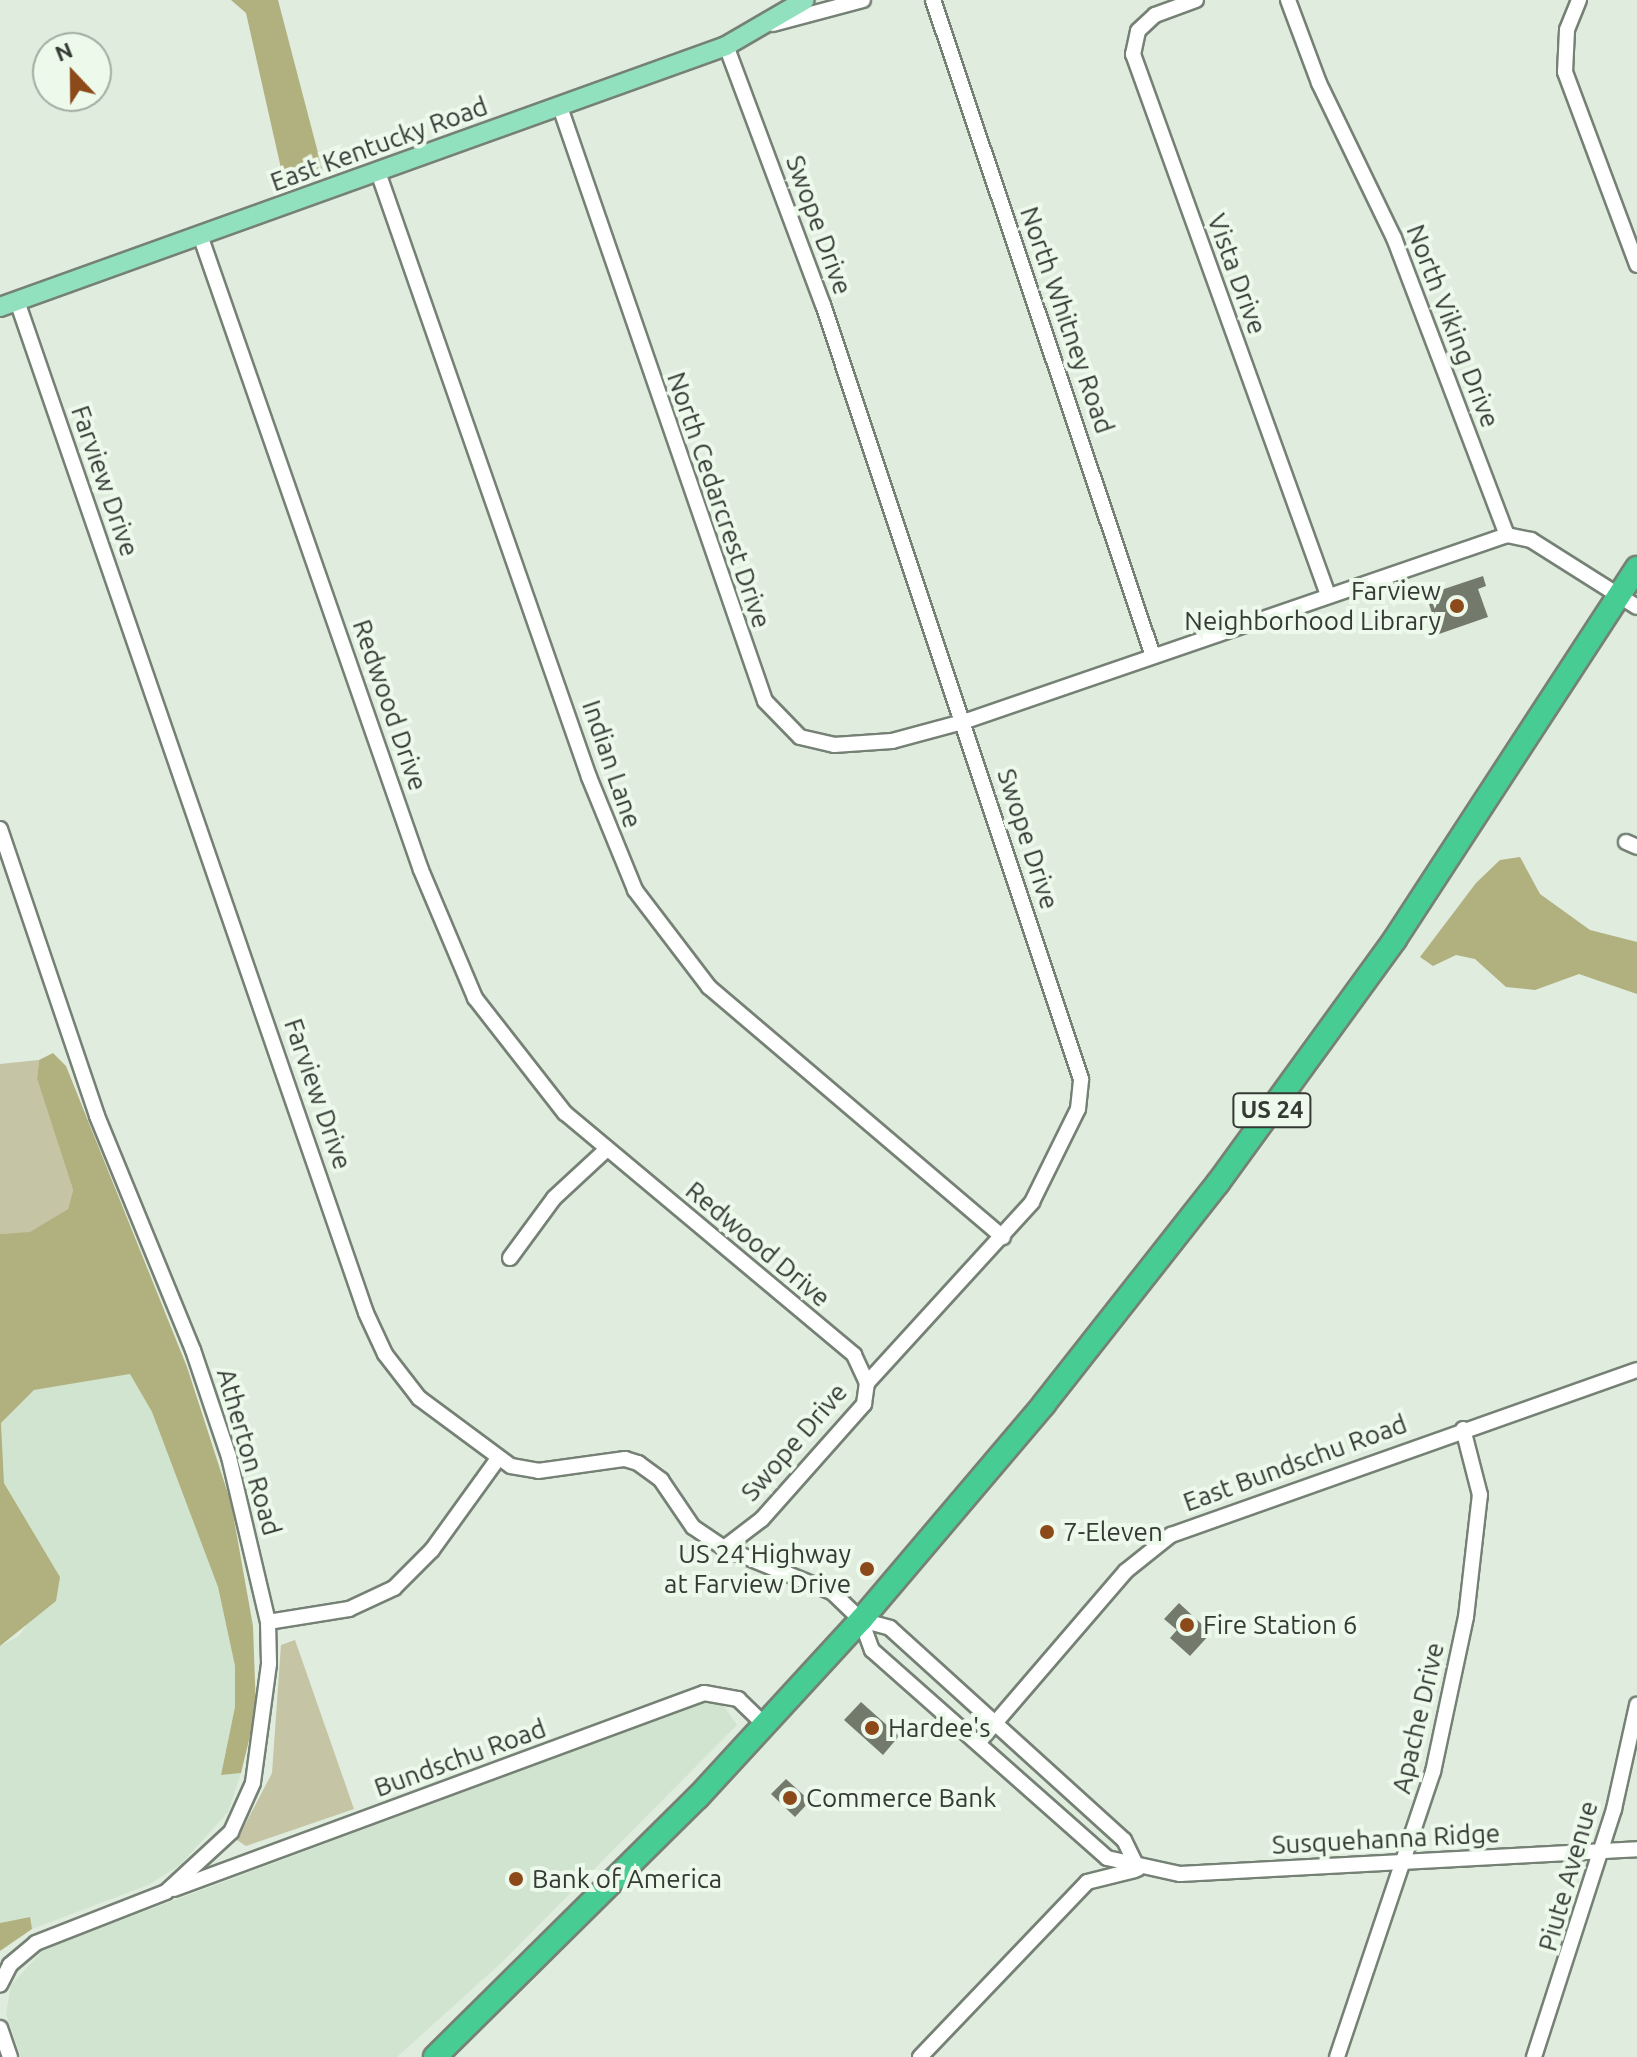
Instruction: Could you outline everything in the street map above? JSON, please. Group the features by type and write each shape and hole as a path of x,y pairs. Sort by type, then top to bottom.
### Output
{"highway":[{"name":"US 24","path":"435,2057 617,1880 861,1620 1044,1404 1218,1183 1434,884 1628,602 1637,568"}],"main road":[{"name":"East Kentucky Road","path":"8,304 726,46 773,24 805,0"}],"street":[{"name":"East Kentucky Road","path":"773,24 863,0"},
{"name":"North Whitney Road","path":"933,0 1153,656"},
{"name":"Vista Drive","path":"1196,0 1155,15 1138,31 1133,54 1328,595"},
{"name":"North Viking Drive","path":"1288,0 1319,83 1394,238 1507,535"},
{"path":"1579,0 1567,30 1565,72 1637,265"},
{"name":"Swope Drive","path":"724,1548 762,1519 864,1404 867,1383 1003,1237 1059,1158 1078,1109 1081,1079 823,305 726,46"},
{"name":"North Cedarcrest Drive","path":"560,107 684,479 771,713 800,737 834,745 892,741 963,722 1507,535"},
{"name":"Indian Lane","path":"378,172 589,777 635,890 709,987 1003,1237"},
{"name":"Redwood Drive","path":"200,235 459,964 515,1055 565,1113 854,1355 867,1383"},
{"name":"Farview Drive","path":"8,304 366,1313 385,1354 419,1398 497,1460 538,1471 625,1459 638,1463 661,1480 693,1527 724,1548 813,1579 861,1620"},
{"path":"1507,535 1531,540 1628,602"},
{"name":"Atherton Road","path":"0,829 97,1116 198,1363 229,1457 268,1622 266,1718 243,1812 231,1832 166,1892 36,1943 10,1965 0,1985"},
{"path":"510,1258 554,1198 607,1149"},
{"name":"East Bundschu Road","path":"978,1743 1126,1571 1171,1535 1463,1429 1637,1370"},
{"name":"Apache Drive","path":"1337,2057 1433,1772 1466,1617 1480,1495 1463,1429"},
{"path":"268,1622 349,1609 394,1588 440,1540 497,1460"},
{"path":"861,1620 890,1628 1124,1840 1138,1869 1087,1882 920,2057"},
{"name":"Susquehanna Ridge","path":"861,1620 872,1650 1107,1858 1138,1869 1180,1874 1637,1849"},
{"path":"929,1699 947,1680"},
{"name":"Bundschu Road","path":"166,1892 704,1693 738,1699 764,1724"},
{"name":"Piute Avenue","path":"1534,2057 1562,1983 1597,1851 1614,1809 1637,1705"},
{"path":"0,2028 10,2057"}],"shaded area":[{"path":"231,0 278,0 323,172 285,186 246,13"},
{"path":"1520,857 1540,894 1590,930 1637,942 1637,994 1579,974 1535,990 1506,987 1475,959 1456,955 1433,966 1420,957 1476,883 1500,860"},
{"path":"53,1053 66,1066 187,1367 231,1503 253,1626 256,1711 241,1773 221,1775 235,1707 235,1666 218,1587 152,1412 130,1374 34,1390 1,1423 4,1483 60,1577 56,1601 0,1646 0,1234 30,1232 68,1209 73,1190 37,1079 39,1060"},
{"path":"39,1060 37,1079 73,1190 68,1209 30,1233 0,1234 0,1064"},
{"path":"130,1374 152,1412 218,1587 235,1666 235,1707 221,1775 241,1773 228,1812 180,1865 148,1885 32,1929 29,1917 0,1923 0,1646 19,1636 60,1577 4,1482 1,1423 34,1390"},
{"path":"295,1640 354,1809 246,1846 237,1840 272,1773 281,1645"},
{"path":"704,1702 723,1705 737,1725 500,1964 397,2057 21,2057 6,2014 11,1985 44,1949"},
{"path":"30,1917 32,1929 0,1951 0,1923"}],"building":[{"name":"Farview Neighborhood Library","path":"1483,576 1486,586 1478,589 1488,617 1439,634 1426,595"},
{"name":"Fire Station 6","path":"1179,1603 1211,1633 1190,1656 1170,1638 1177,1630 1164,1619"},
{"name":"Hardee's","path":"861,1702 899,1736 883,1755 844,1720"},
{"name":"Commerce Bank","path":"786,1779 810,1801 795,1817 771,1794"}],"place":[{"name":"Farview Neighborhood Library","path":"1457,606"},
{"name":"7-Eleven","path":"1047,1532"},
{"name":"US 24 Highway at Farview Drive","path":"867,1569"},
{"name":"Fire Station 6","path":"1187,1625"},
{"name":"Hardee's","path":"872,1728"},
{"name":"Commerce Bank","path":"790,1798"},
{"name":"Bank of America","path":"516,1879"}]}
